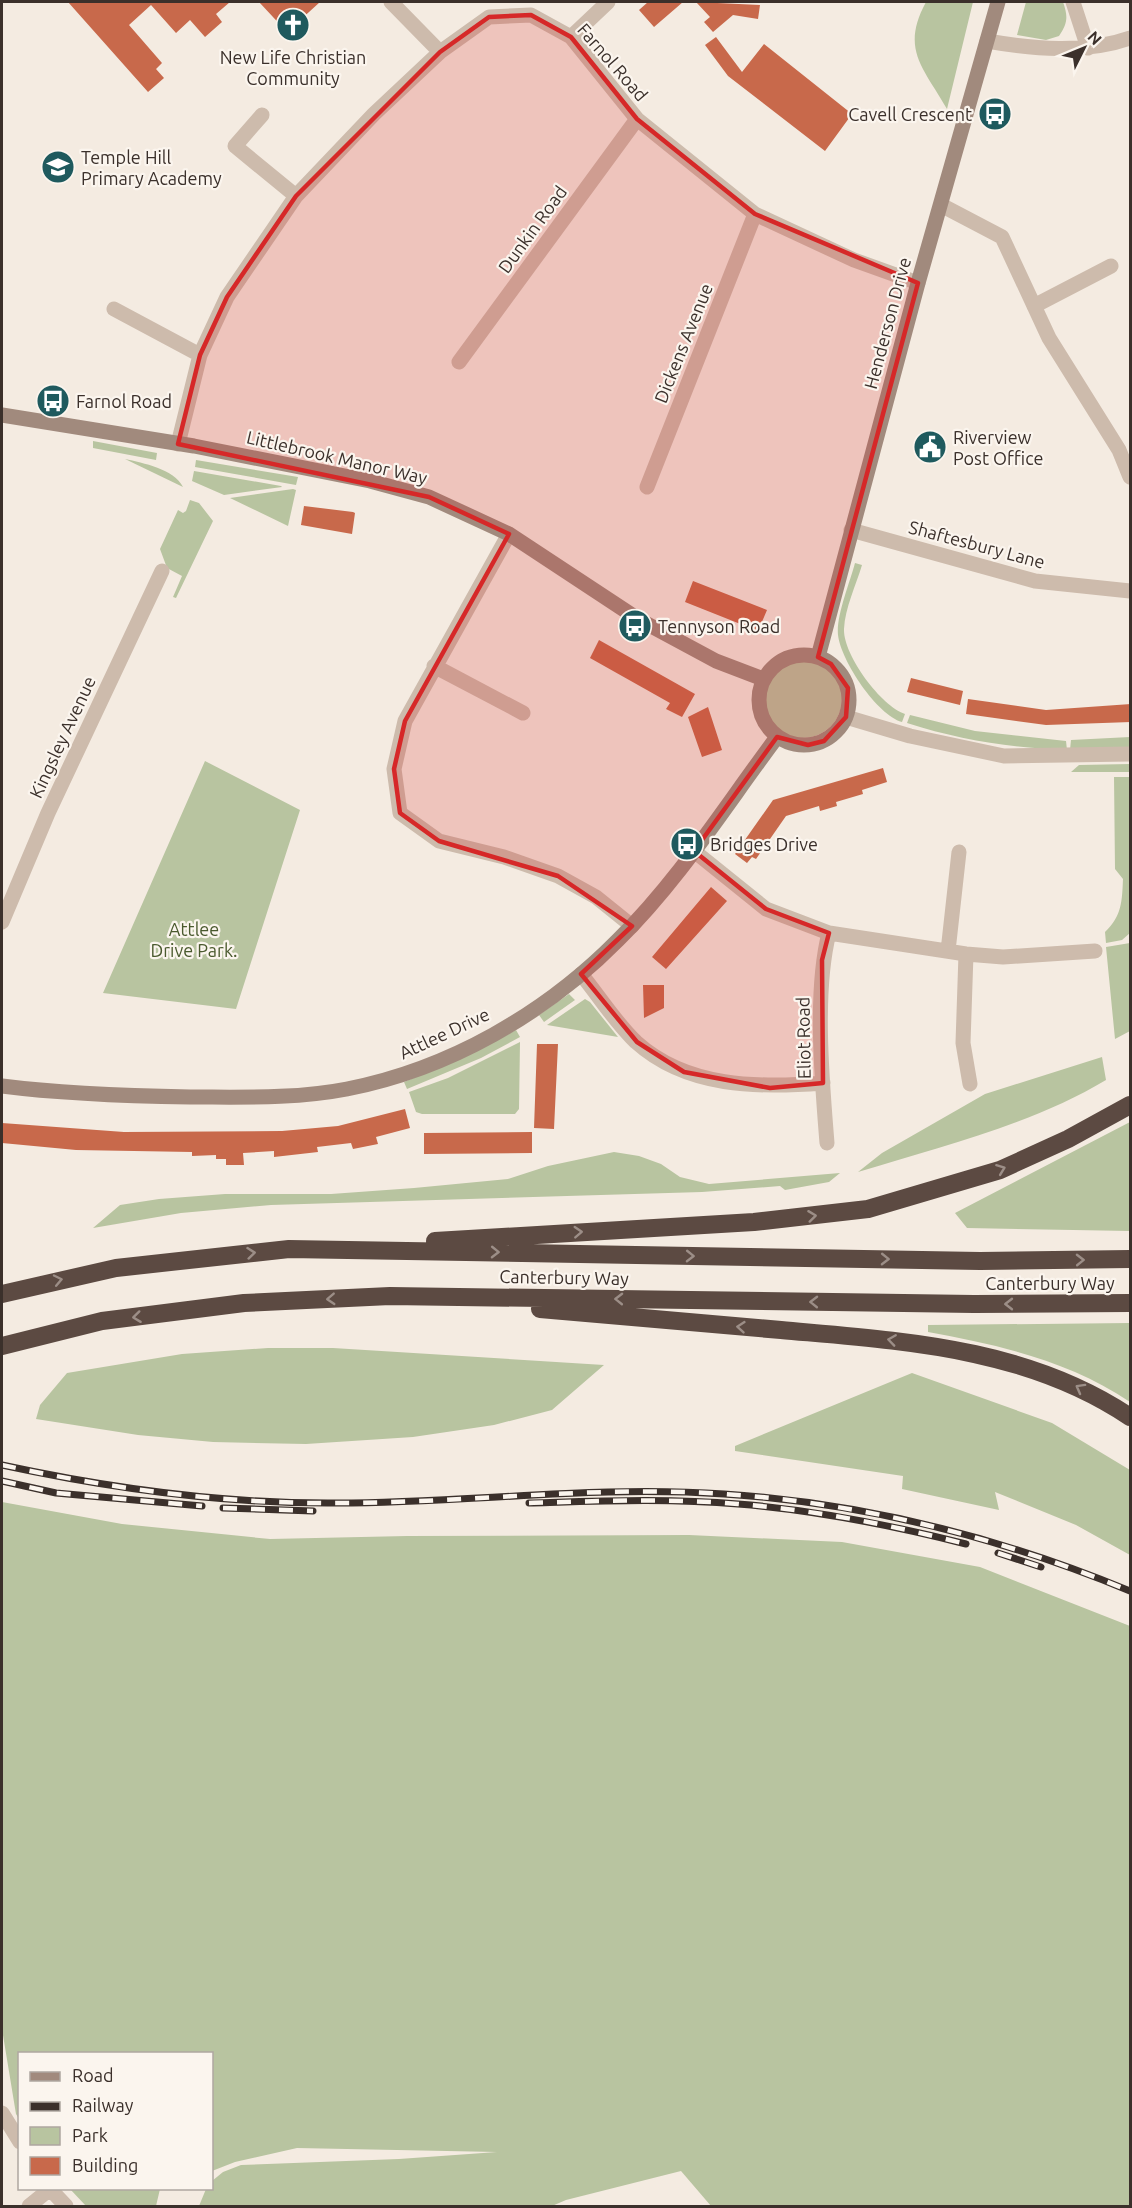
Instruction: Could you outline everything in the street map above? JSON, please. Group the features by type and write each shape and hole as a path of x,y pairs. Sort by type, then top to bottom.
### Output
{"highway":[{"path":"289,1249 754,1222 868,1209 1000,1170 1053,1147 1131,1106"},
{"name":"Canterbury Way","path":"2,1294 116,1268 289,1249 980,1261 1131,1259"},
{"path":"390,1296 878,1338 955,1348 1017,1363 1069,1382 1131,1417"},
{"name":"Canterbury Way","path":"2,1346 102,1321 244,1303 390,1296 974,1304 1131,1303"}],"street":[{"path":"391,2 440,52"},
{"path":"571,37 608,2"},
{"name":"Henderson Drive","path":"818,657 918,283 998,2"},
{"path":"1072,2 1088,48"},
{"name":"Farnol Road","path":"178,444 200,356 227,297 296,196 374,114 440,52 489,17 531,15 571,37 637,119 756,214 854,260 918,283"},
{"path":"987,41 1021,47 1088,48 1131,38"},
{"path":"262,115 235,146 296,196"},
{"name":"Dunkin Road","path":"459,362 637,119"},
{"path":"941,205 1002,237 1049,338 1125,446 1131,477"},
{"name":"Dickens Avenue","path":"647,487 756,214"},
{"path":"1034,306 1111,266"},
{"path":"114,309 200,356"},
{"name":"Littlebrook Manor Way","path":"2,416 178,444 370,481 429,497 509,534 638,619 716,661 763,679"},
{"name":"Shaftesbury Lane","path":"851,530 1035,581 1131,591"},
{"path":"509,534 405,722 394,769 400,813 439,841 504,856 558,876 596,897 632,926"},
{"name":"Kingsley Avenue","path":"2,922 48,813 162,571"},
{"path":"792,656 818,657 831,664 844,681 849,703 846,717 830,736 808,745 791,744 777,737 766,725 759,710 758,694 763,679 781,661 792,656"},
{"path":"434,666 523,713"},
{"path":"846,717 910,736 1004,756 1131,754"},
{"name":"Attlee Drive","path":"2,1086 112,1095 177,1097 286,1095 346,1089 400,1075 452,1056 518,1019 581,974 632,926 694,851 777,737"},
{"path":"694,851 766,909 829,933 966,954 1003,957 1095,951"},
{"path":"948,951 959,852"},
{"name":"Eliot Road","path":"826,1143 822,960 829,933"},
{"path":"966,954 963,1043 970,1084"},
{"path":"581,974 637,1042 684,1072 719,1082 770,1088 823,1083"},
{"path":"2,2113 18,2139"},
{"path":"29,2206 49,2190"},
{"path":"51,2190 66,2206"}],"highlighted area":[{"path":"531,15 571,37 637,119 755,214 918,283 818,657 831,664 848,688 846,717 824,741 808,745 777,737 694,851 766,909 829,933 822,960 823,1083 770,1088 684,1072 637,1042 581,974 632,926 558,876 439,841 400,813 394,769 405,721 509,534 429,497 178,444 200,355 227,297 296,196 440,52 489,17"}],"green space":[{"path":"926,2 973,2 947,109 923,70 915,46 918,19"},
{"path":"1026,2 1063,2 1066,19 1059,36 1046,40 1017,35"},
{"path":"93,441 157,453 156,460 93,448"},
{"path":"125,459 165,471 179,481 183,487"},
{"path":"196,460 298,477 296,485 195,467"},
{"path":"194,471 282,487 224,495 192,481"},
{"path":"296,490 288,526 230,498"},
{"path":"190,500 199,503 213,521 176,598 173,597 182,576 167,568 160,549 178,510 183,513 186,511"},
{"path":"855,563 862,565 846,613 845,640 865,678 885,701 905,714 902,722 882,709 862,686 841,646 838,635 839,618"},
{"path":"803,660 818,663 830,672 839,684 842,699 839,714 830,726 818,735 803,738 788,735 776,726 767,714 764,699 767,684 776,672 788,663"},
{"path":"910,715 975,731 1066,741 1067,750 1006,745 946,734 907,723"},
{"path":"1130,737 1130,750 1070,750 1071,740"},
{"name":"Attlee Drive Park.","path":"205,761 300,810 236,1009 103,993"},
{"path":"1130,764 1130,772 1071,772 1079,765"},
{"path":"1114,777 1130,777 1130,933 1122,940 1106,943 1105,932 1118,914 1123,887 1123,879 1115,869"},
{"path":"1130,943 1130,1031 1115,1039 1106,947"},
{"path":"569,994 575,1000 544,1022 539,1015"},
{"path":"585,999 590,1002 618,1037 547,1025"},
{"path":"516,1030 520,1037 481,1058 407,1089 404,1082 468,1055"},
{"path":"520,1042 519,1109 515,1114 422,1114 416,1112 409,1092 448,1078"},
{"path":"1102,1057 1106,1080 1078,1096 1017,1122 858,1172 882,1153 985,1094"},
{"path":"1130,1122 1130,1231 967,1228 955,1213"},
{"path":"614,1152 639,1156 661,1164 680,1177 709,1184 840,1173 829,1182 785,1190 780,1186 702,1192 271,1205 181,1213 93,1228 120,1205 159,1199 225,1194 331,1194 508,1179 548,1166"},
{"path":"1130,1323 1130,1402 1083,1376 1033,1356 928,1332 928,1325"},
{"path":"268,1348 333,1348 604,1365 552,1410 494,1425 413,1437 306,1444 213,1442 138,1435 36,1419 40,1405 67,1373 182,1354"},
{"path":"912,1373 1052,1423 1130,1470 1130,1555 1076,1525 995,1492 999,1510 902,1489 903,1476 735,1451 735,1446"},
{"path":"2,1502 122,1524 270,1539 689,1535 842,1542 980,1567 1130,1626 1130,2206 711,2206 681,2171 566,2200 552,2206 199,2206 206,2190 213,2190 213,2180 223,2172 241,2165 399,2159 497,2152 297,2148 235,2162 213,2171 213,2052 18,2052 18,2117 2,2029"},
{"path":"71,2190 160,2190 156,2206 86,2206"}],"building":[{"path":"68,2 230,2 216,14 222,22 205,37 190,20 176,33 151,5 129,25 162,63 156,69 164,78 148,92"},
{"path":"259,2 320,2 287,32"},
{"path":"648,2 683,2 654,27 639,10"},
{"path":"696,2 760,5 758,19 733,15 713,32 704,22 710,17"},
{"path":"716,37 742,72 764,44 852,114 825,151 728,76 705,45"},
{"path":"304,506 355,513 352,534 301,525"},
{"path":"693,581 767,610 758,631 685,602"},
{"path":"599,640 695,694 682,717 666,709 670,703 590,658"},
{"path":"911,678 963,691 960,705 907,692"},
{"path":"968,699 1046,710 1131,704 1131,722 1046,725 966,714"},
{"path":"708,707 722,750 702,757 688,717"},
{"path":"883,768 887,782 862,790 863,794 836,802 837,806 820,811 819,806 786,816 756,859 752,857 747,863 735,854 773,800"},
{"path":"711,887 727,901 666,969 652,957"},
{"path":"643,985 664,985 664,1008 644,1018"},
{"path":"537,1044 558,1044 554,1129 534,1128"},
{"path":"405,1109 410,1128 376,1137 378,1144 353,1149 351,1143 317,1147 318,1152 274,1157 274,1151 243,1153 244,1165 226,1165 226,1159 216,1159 216,1155 192,1156 192,1152 76,1150 2,1143 2,1123 124,1132 282,1131 338,1126"},
{"path":"532,1132 532,1153 424,1154 424,1133"}],"railway":[{"path":"2,1465 127,1488 211,1498 295,1503 386,1502 627,1492 724,1494 776,1499 880,1515 982,1539 1082,1572 1130,1591"},
{"path":"2,1481 56,1493 202,1506"},
{"path":"529,1503 660,1501 712,1502 767,1507 853,1519 966,1544"},
{"path":"223,1508 313,1511"},
{"path":"998,1553 1041,1567"}],"place":[{"name":"New Life Christian Community","path":"293,25"},
{"name":"Cavell Crescent","path":"995,114"},
{"name":"Temple Hill Primary Academy","path":"58,167"},
{"name":"Farnol Road","path":"53,401"},
{"name":"Riverview Post Office","path":"930,447"},
{"name":"Tennyson Road","path":"635,626"},
{"name":"Bridges Drive","path":"687,844"}]}
